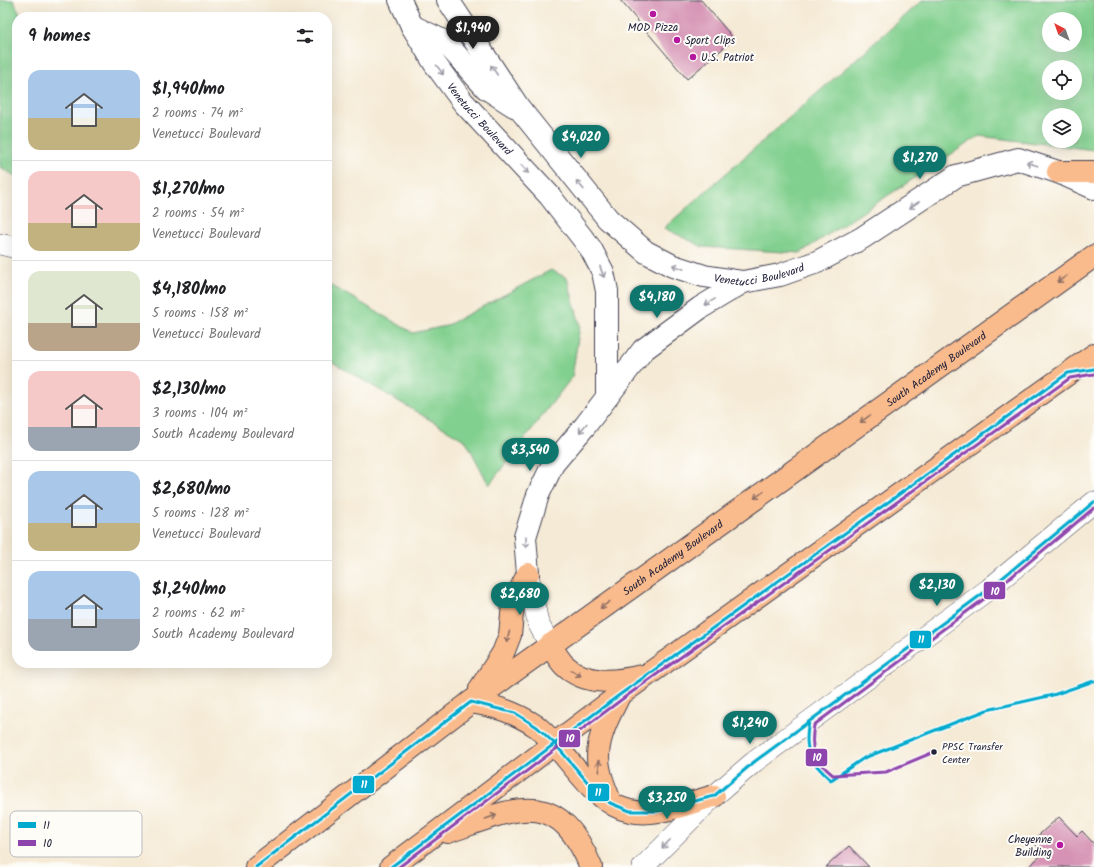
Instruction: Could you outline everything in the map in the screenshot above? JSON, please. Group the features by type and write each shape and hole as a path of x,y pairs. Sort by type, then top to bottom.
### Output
{"highway":[{"path":"1058,172 1094,172"},
{"name":"South Academy Boulevard","path":"256,867 471,702 1094,256"},
{"path":"391,867 618,696 1094,355"},
{"path":"1068,374 1094,369"},
{"path":"528,574 513,604 510,635 503,653 471,702 515,713 537,727 555,744 590,785 610,803 630,811 657,811 714,796"},
{"path":"550,645 564,665 578,675 596,681 629,679 649,674"},
{"path":"610,803 599,771 598,749 604,723 618,696"},
{"path":"428,840 508,811 532,809 554,817 570,830 582,846 591,867"}],"street":[{"name":"Venetucci Boulevard","path":"400,0 412,26 435,64 463,102 549,195 592,248 603,272 607,291 607,397"},
{"name":"Venetucci Boulevard","path":"444,2 519,108 608,219 646,252 673,266 704,276 743,282 780,274 817,262 862,238 956,176 1018,159 1058,172 1094,188"},
{"path":"412,26 445,42 486,88 498,97 519,108"},
{"path":"0,244 12,247"},
{"path":"550,645 538,622 528,574 525,537 538,495 552,464 643,350 700,308 743,282"},
{"path":"643,867 714,796 754,762 989,589 1090,512"}],"green space":[{"path":"0,0 13,0 19,12 12,12 12,174 0,167"},
{"path":"923,0 1094,0 1094,150 1078,148 1082,148 1082,108 1042,108 1042,144 979,136 800,253 703,247 664,228"},
{"path":"551,270 567,278 580,325 572,377 489,485 466,441 332,362 332,286 413,333 446,326"}],"building":[{"path":"620,0 701,0 734,39 687,79"},
{"name":"Cheyenne Building","path":"1059,817 1077,836 1082,831 1094,844 1094,867 1028,867 1044,853 1032,841"},
{"path":"849,846 869,867 826,867"}],"transit line":[{"name":"11","path":"391,867 618,696 1068,373 1094,369"},
{"name":"10","path":"399,867 621,700 1070,378 1094,374"},
{"name":"11","path":"471,702 515,713 537,727 555,744 590,785 610,803 630,811 657,811 714,796 754,762 989,589 1094,502"},
{"name":"10","path":"934,752 886,772 833,775 821,764 814,753 812,741 814,725 992,593 1094,508"},
{"name":"11","path":"809,722 807,740 810,755 818,767 831,780 864,758 987,710 1053,695 1094,681"},
{"name":"11","path":"256,867 471,702"}],"place":[{"name":"MOD Pizza","path":"653,14"},
{"name":"Sport Clips","path":"677,40"},
{"name":"U.S. Patriot","path":"693,57"},
{"name":"PPSC Transfer Center","path":"934,752"},
{"name":"Cheyenne Building","path":"1060,845"}]}
